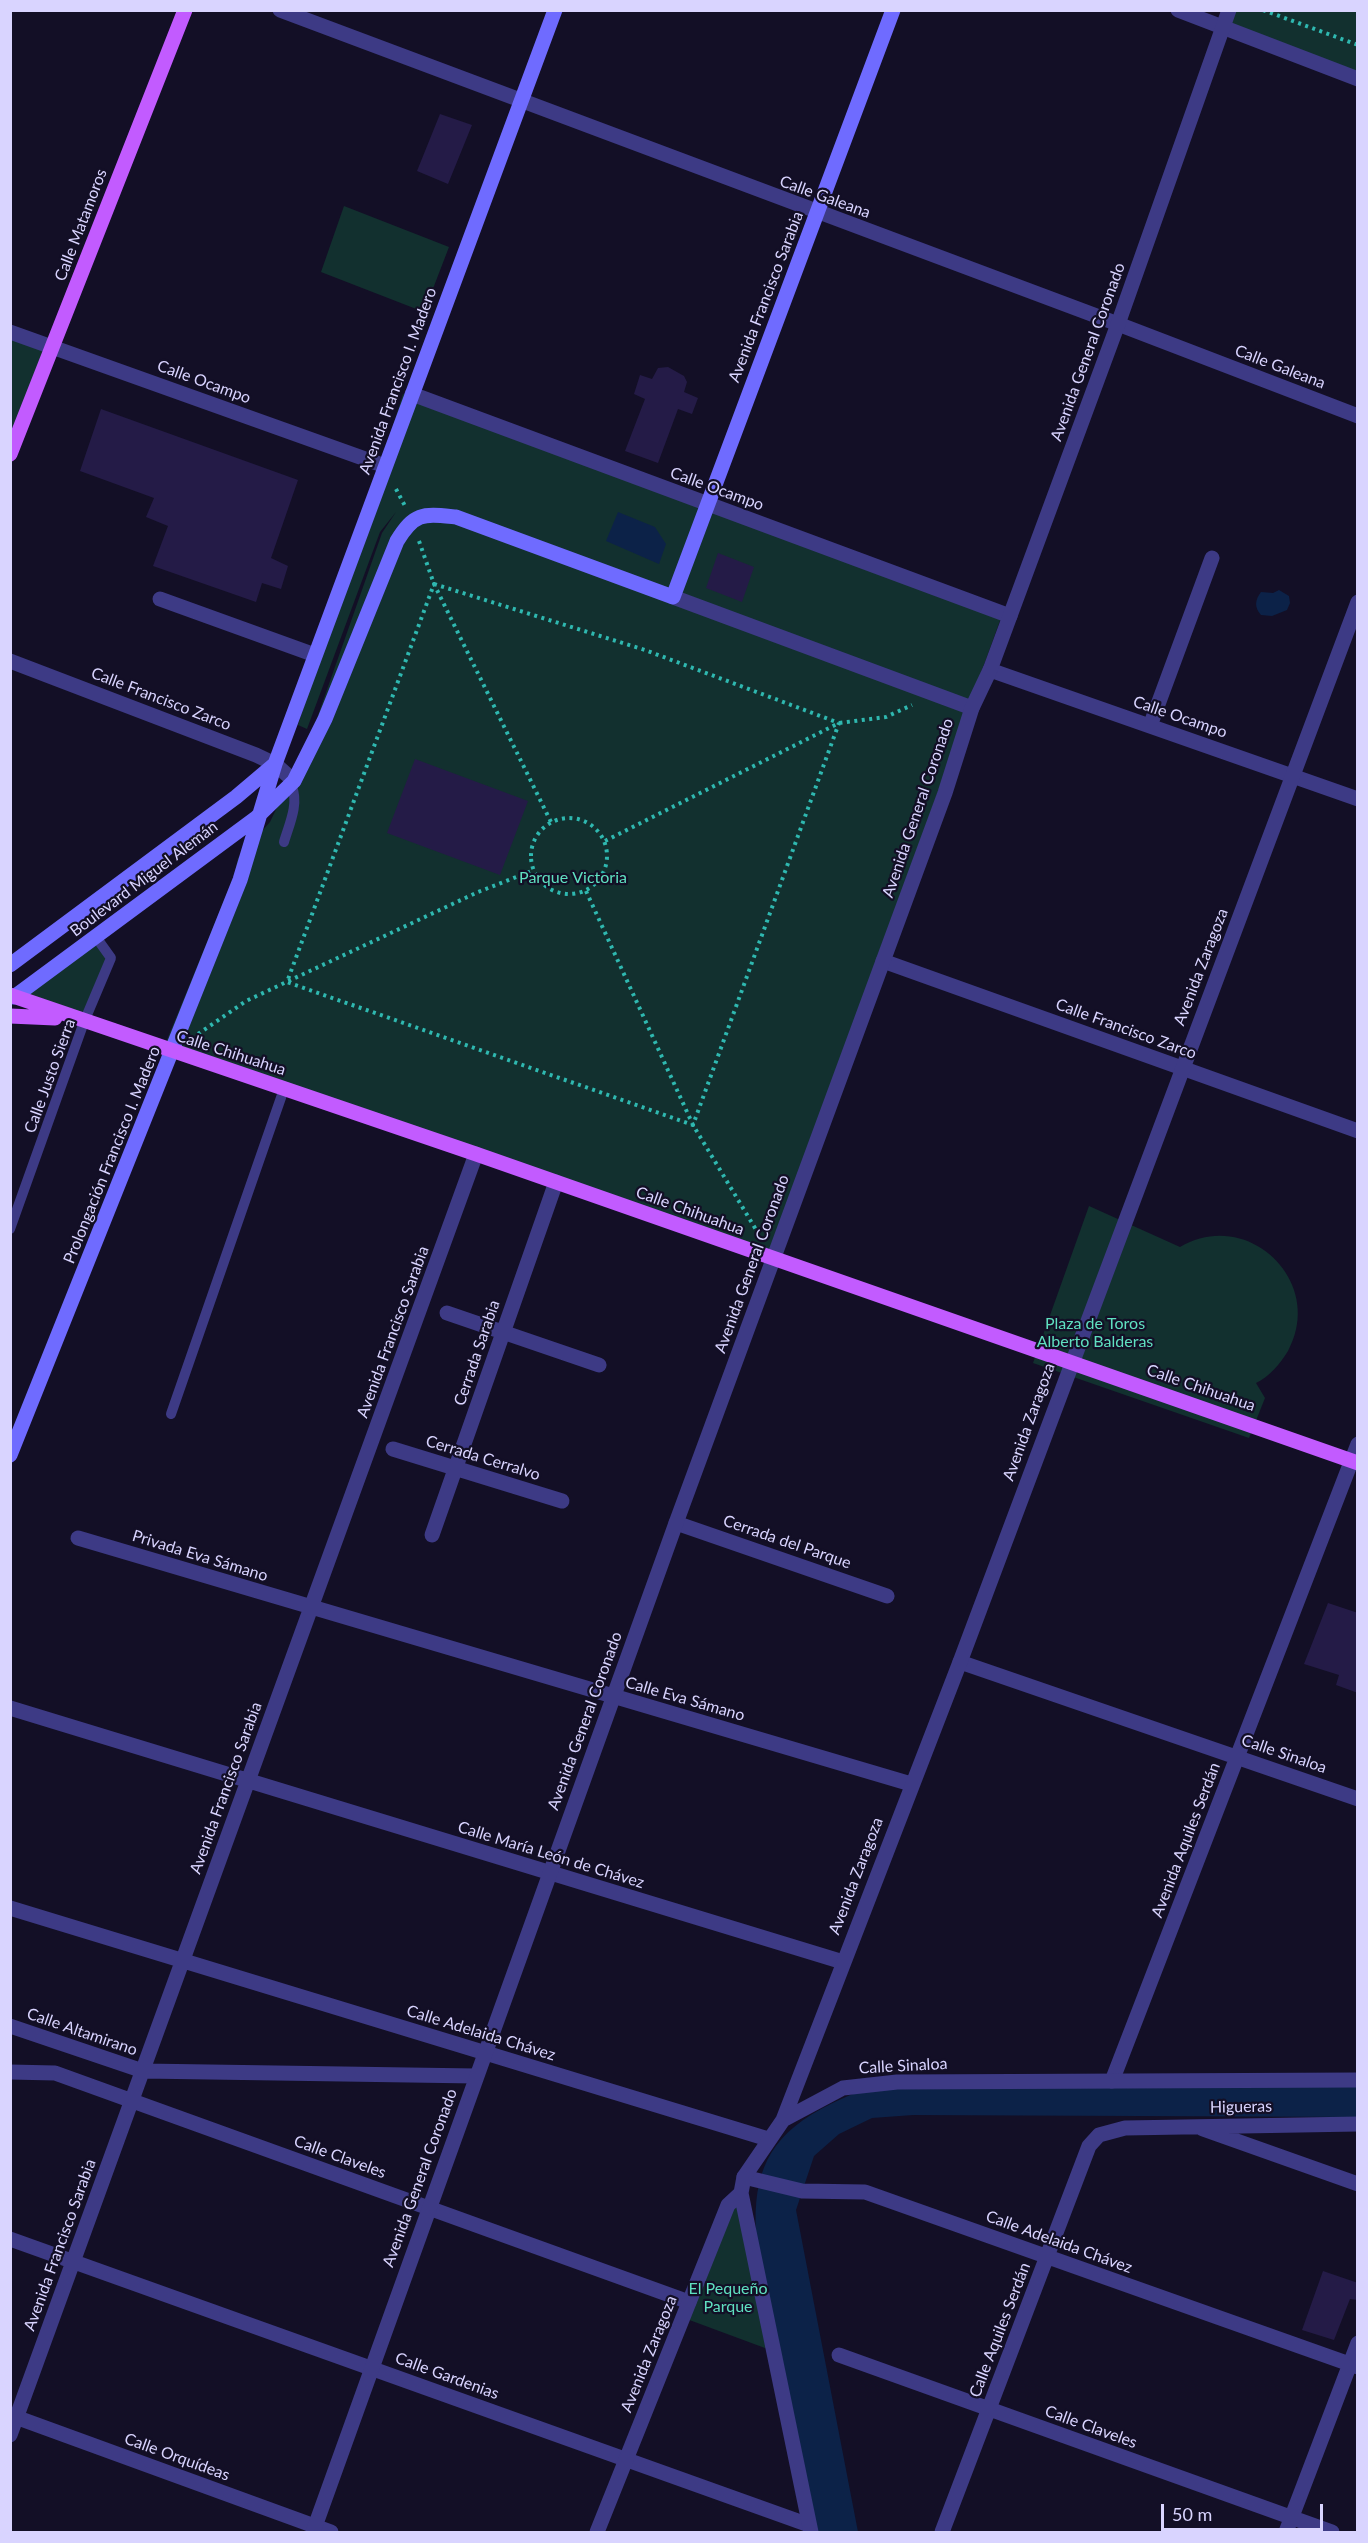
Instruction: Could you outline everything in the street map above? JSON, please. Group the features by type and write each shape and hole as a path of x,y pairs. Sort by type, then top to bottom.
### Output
{"main road":[{"name":"Calle Matamoros","path":"10,454 185,10"},
{"name":"Avenida Francisco I. Madero","path":"274,764 555,10"},
{"name":"Avenida Francisco Sarabia","path":"673,597 893,10"},
{"path":"411,520 421,516 456,517 673,597"},
{"name":"Boulevard Miguel Alemán","path":"12,997 256,818 294,781 325,719 397,541 411,520"},
{"name":"Boulevard Miguel Alemán","path":"10,965 236,797 274,764"},
{"name":"Prolongación Francisco I. Madero","path":"10,1455 240,880 256,818 274,764"},
{"name":"Calle Chihuahua","path":"12,997 476,1154 773,1260 1071,1361 1354,1461"},
{"path":"10,1016 77,1020"}],"street":[{"name":"Calle Galeana","path":"280,10 1358,416"},
{"path":"1178,10 1358,79"},
{"name":"Avenida General Coronado","path":"314,2530 675,1523 945,794 972,708 990,670 1118,324 1229,10"},
{"name":"Calle Ocampo","path":"10,332 386,466"},
{"name":"Calle Ocampo","path":"412,394 1010,616"},
{"path":"1150,726 1212,558"},
{"path":"673,597 972,708"},
{"path":"160,599 315,656"},
{"name":"Avenida Zaragoza","path":"783,2120 960,1662 1071,1361 1358,602"},
{"name":"Calle Francisco Zarco","path":"10,661 256,755 274,764 294,781"},
{"name":"Calle Ocampo","path":"990,670 1358,799"},
{"name":"Calle Francisco Zarco","path":"883,961 1358,1131"},
{"name":"Avenida Francisco Sarabia","path":"10,2435 14,2416 74,2262 476,1154"},
{"name":"Cerrada Sarabia","path":"432,1536 556,1182"},
{"path":"447,1313 599,1365"},
{"name":"Avenida Aquiles Serdán","path":"1112,2081 1354,1461 1358,1444"},
{"name":"Cerrada Cerralvo","path":"393,1449 562,1502"},
{"name":"Cerrada del Parque","path":"675,1523 887,1596"},
{"name":"Privada Eva Sámano","path":"78,1538 311,1608"},
{"name":"Calle Eva Sámano","path":"311,1608 911,1784"},
{"name":"Calle Sinaloa","path":"960,1662 1358,1799"},
{"name":"Calle María León de Chávez","path":"10,1708 843,1962"},
{"name":"Calle Adelaida Chávez","path":"10,1908 768,2139"},
{"name":"Calle Altamirano","path":"10,2026 143,2071"},
{"path":"143,2071 476,2076"},
{"name":"Calle Claveles","path":"10,2072 55,2073 689,2302"},
{"name":"Calle Sinaloa","path":"810,2529 741,2193 751,2179 768,2139 783,2120 843,2088 897,2082 1358,2080"},
{"name":"Higueras","path":"1125,2128 1358,2124"},
{"path":"1195,2126 1358,2184"},
{"name":"Calle Aquiles Serdán","path":"942,2532 1089,2146 1099,2135 1125,2128"},
{"name":"Calle Adelaida Chávez","path":"751,2179 802,2191 866,2192 1354,2365"},
{"name":"Avenida Zaragoza","path":"597,2532 728,2205 741,2193"},
{"name":"Calle Gardenias","path":"10,2239 626,2459 810,2529"},
{"path":"1289,2525 1354,2365 1358,2343"},
{"name":"Calle Claveles","path":"839,2355 989,2409 1289,2525 1332,2532"},
{"name":"Calle Orquídeas","path":"14,2416 314,2530 331,2532"}],"lane":[{"path":"284,842 292,816 294,781"},
{"name":"Calle Justo Sierra","path":"10,1229 77,1020 111,958 96,937"},
{"path":"171,1414 284,1089"}],"path":[{"path":"1263,10 1358,45"},
{"path":"386,466 411,520"},
{"path":"420,544 434,584 551,822"},
{"path":"434,584 645,651 839,723"},
{"path":"287,982 434,584"},
{"path":"605,841 839,723 886,717"},
{"path":"693,1125 839,723"},
{"path":"572,817 582,820 591,824 605,841 608,851 605,872 586,891 562,893 550,889 534,870 532,848 535,838 551,822 572,817"},
{"path":"173,1052 246,1001 478,892 534,870"},
{"path":"586,891 693,1125 773,1260"},
{"path":"287,982 693,1125"}],"green space":[{"path":"1225,11 1357,11 1357,80 1219,26"},
{"path":"344,206 449,247 424,312 321,272"},
{"path":"10,334 50,348 10,440"},
{"name":"Parque Victoria","path":"403,394 1002,615 768,1261 164,1047 234,876 238,858 270,822 310,738 382,533 396,512 380,532 307,729 298,725"},
{"path":"89,934 107,959 82,1017 15,991"},
{"name":"Plaza de Toros Alberto Balderas","path":"1089,1206 1180,1247 1206,1237 1231,1237 1254,1244 1274,1258 1288,1277 1297,1300 1297,1325 1288,1351 1282,1360 1256,1383 1265,1398 1249,1438 1033,1363"},
{"name":"El Pequeño Parque","path":"739,2193 773,2351 684,2318"}],"water":[{"path":"618,512 655,527 666,544 659,564 606,541"},
{"path":"1279,590 1289,596 1290,603 1287,610 1272,616 1261,615 1256,604 1261,592 1273,593"},
{"path":"1357,2086 1357,2117 913,2115 872,2118 839,2134 814,2156 796,2210 858,2532 818,2532 756,2233 757,2193 761,2175 776,2145 788,2132 803,2120 838,2100 862,2091 879,2089"}],"building":[{"path":"440,114 472,125 448,184 417,171"},
{"path":"668,367 684,376 687,382 684,392 698,398 692,414 678,409 658,463 625,451 645,399 634,394 640,375 652,379 658,368"},
{"path":"101,409 298,480 271,558 288,566 281,589 262,583 256,602 153,566 168,526 146,517 154,498 80,471"},
{"path":"718,553 754,567 742,602 706,588"},
{"path":"415,759 528,801 500,875 387,833"},
{"path":"1328,1603 1358,1613 1358,1693 1336,1685 1339,1675 1304,1664"},
{"path":"1323,2271 1358,2283 1358,2300 1350,2299 1334,2340 1302,2330"}]}
